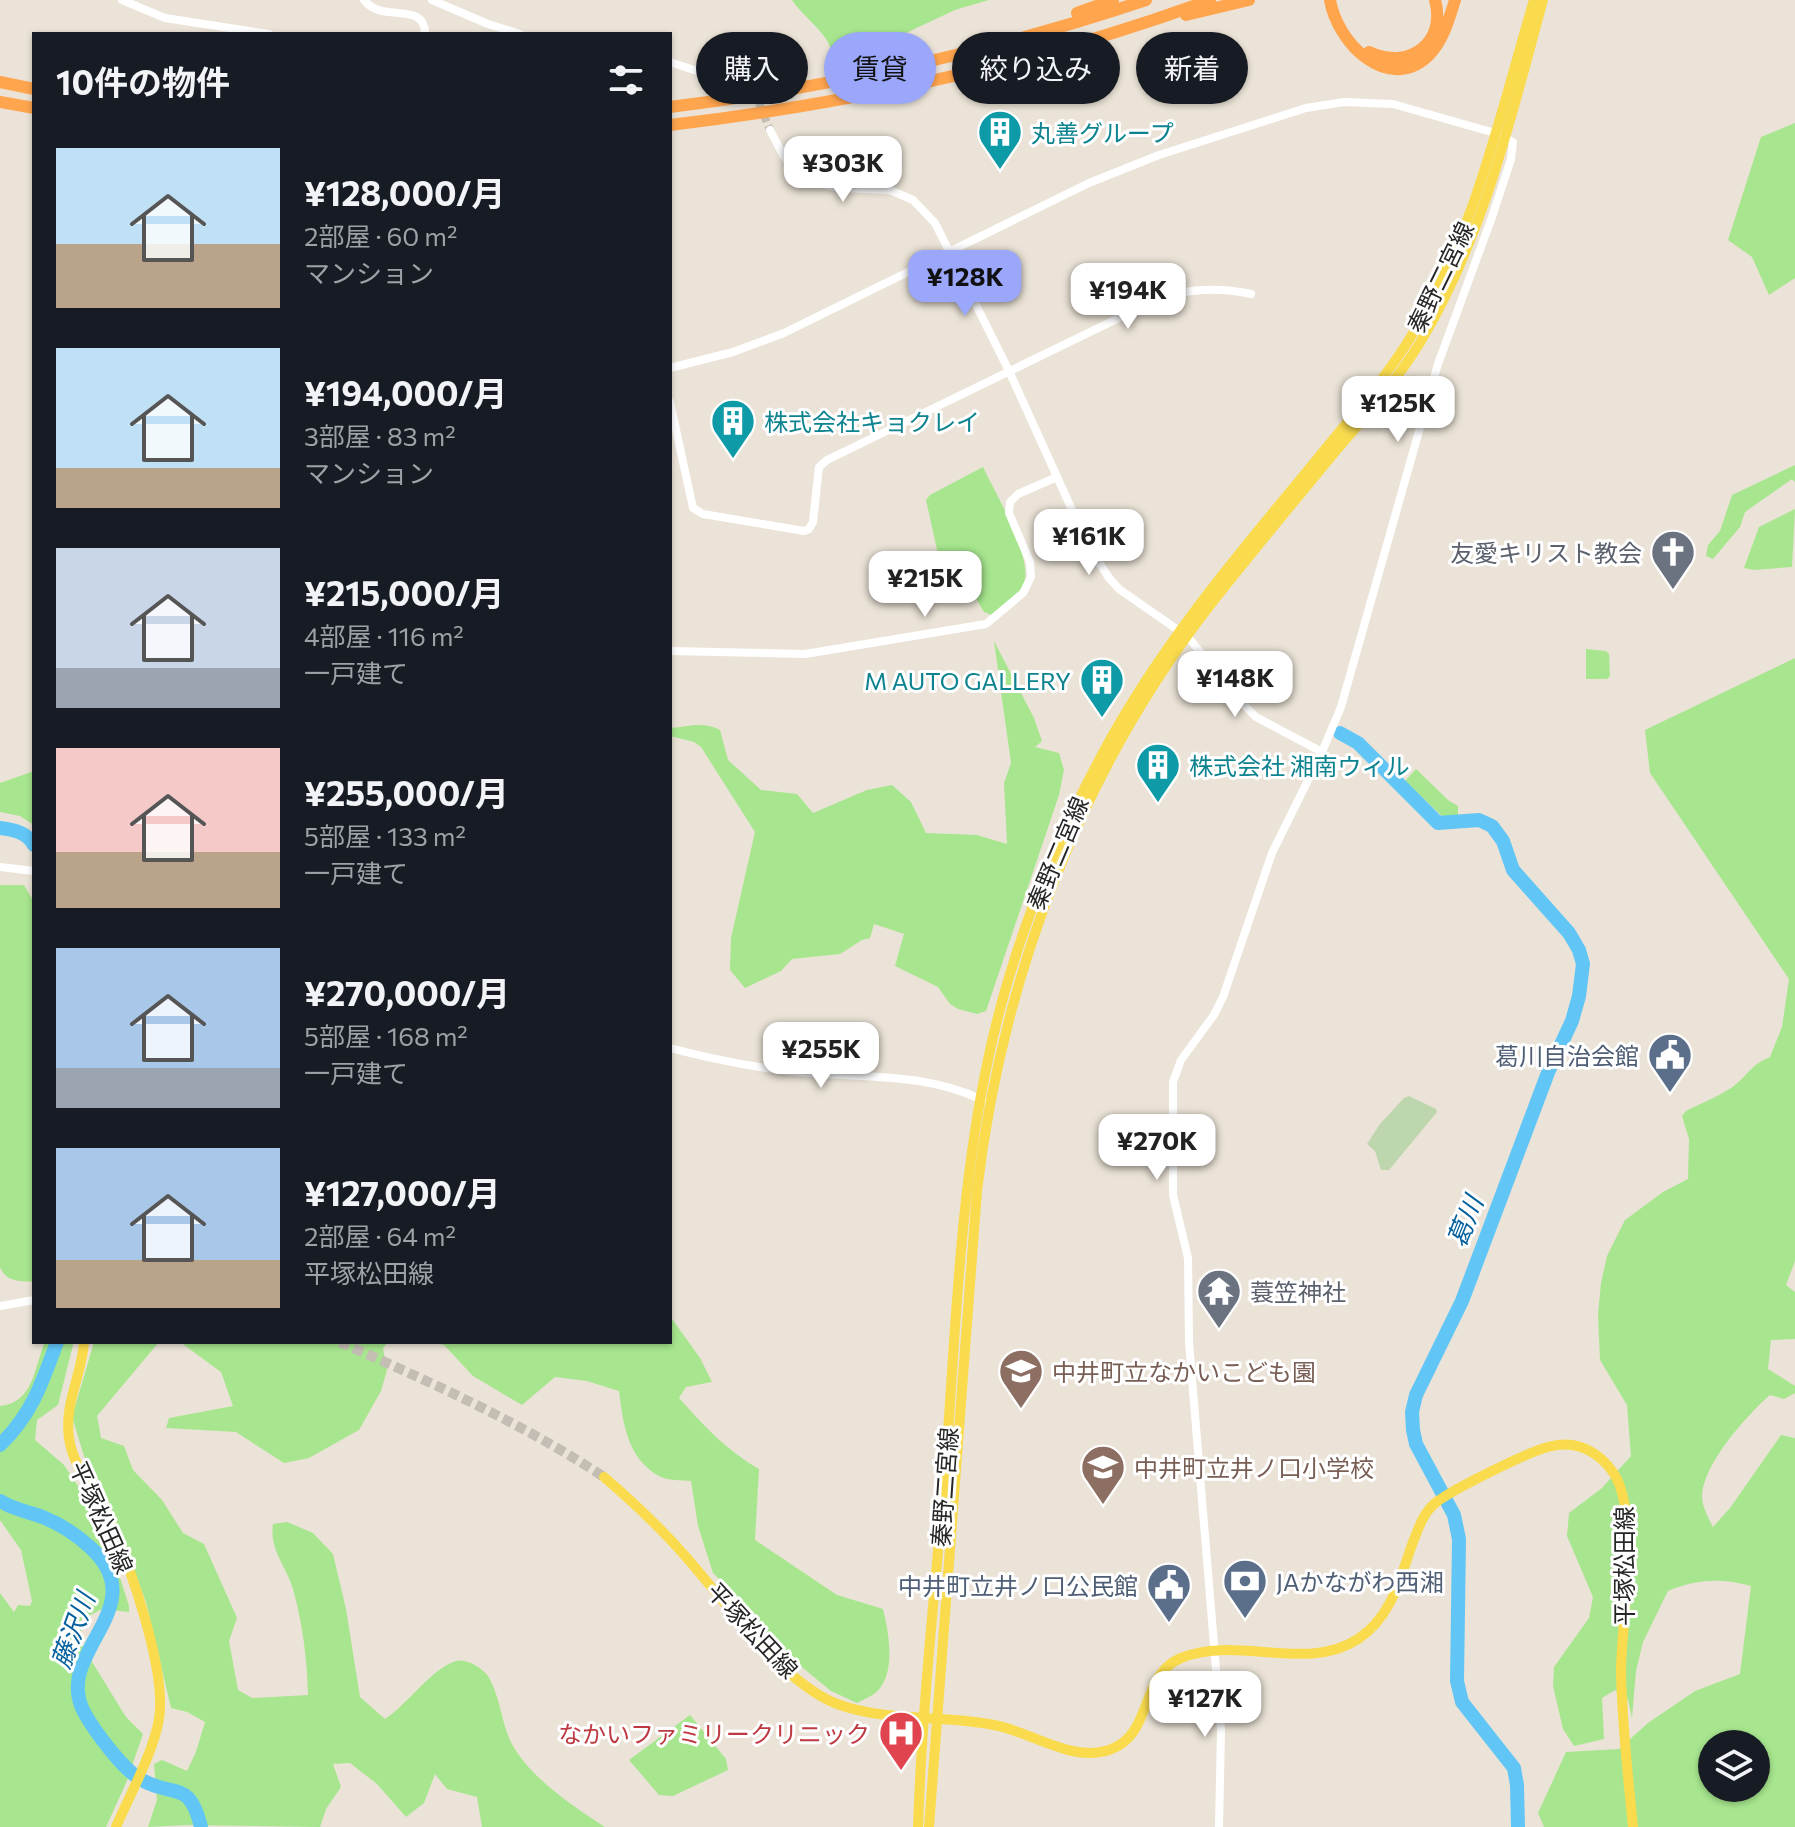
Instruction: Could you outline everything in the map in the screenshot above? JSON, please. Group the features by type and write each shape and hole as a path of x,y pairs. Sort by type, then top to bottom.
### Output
{"highway":[{"path":"1026,32 1113,0"},
{"path":"1039,32 1146,0"},
{"path":"672,125 845,99 975,71 1067,48 1210,0"},
{"path":"1148,23 1249,0"},
{"path":"1330,0 1332,14 1341,34 1352,47 1380,66 1396,69 1415,65 1435,48 1455,0"},
{"path":"1337,0 1347,30 1362,47 1379,57 1398,59 1416,53 1430,39 1438,20 1435,0"},
{"path":"672,107 774,93 952,56"},
{"path":"0,82 32,89"},
{"path":"0,102 32,108"}],"main road":[{"name":"秦野二宮線","path":"1500,135 1534,0"},
{"name":"秦野二宮線","path":"918,1827 931,1719 985,1101 1001,1007 1021,940 1057,846 1122,719 1184,633 1377,386 1411,337 1456,251 1500,135 1543,0"},
{"name":"平塚松田線","path":"84,1344 67,1418 69,1441 77,1466 117,1538 157,1666 161,1695 159,1719 116,1827"},
{"name":"平塚松田線","path":"604,1477 647,1514 764,1647 823,1697 850,1708 999,1726 1075,1752 1102,1752 1118,1746 1137,1729 1153,1686 1168,1666 1185,1656 1216,1649 1298,1654 1355,1642 1394,1599 1421,1522 1437,1502 1534,1452 1559,1444 1583,1447 1616,1474 1626,1517 1628,1588 1621,1666 1633,1827"},
{"name":"秦野二宮線","path":"929,1827 931,1719"}],"street":[{"path":"122,0 165,18 256,32"},
{"path":"364,0 378,11 411,11 418,14 425,24 425,32"},
{"path":"432,0 514,32"},
{"path":"672,63 696,71"},
{"path":"672,367 733,352 784,333 1110,174 1306,108 1344,102 1393,104 1500,135 1513,142 1511,159 1438,364 1353,670 1322,752 1272,853 1223,997 1214,1015 1181,1060 1173,1082 1173,1195 1188,1258 1189,1342 1216,1649 1221,1730 1219,1827"},
{"path":"770,130 793,168 815,182 839,188 890,190 913,200 935,223 1009,371 1088,545 1109,578 1128,596 1184,633 1256,717 1322,752"},
{"path":"672,411 693,508 703,514 804,531 813,522 817,473 822,464 1160,298 1197,289 1251,294"},
{"path":"672,651 805,654 986,624 1023,593 1031,577 1030,562 1009,513 1010,502 1018,494 1057,477"},
{"path":"0,867 30,871"},
{"path":"672,1049 808,1073 895,1076 927,1081 985,1101"},
{"path":"0,1306 32,1300"}],"green space":[{"path":"792,0 989,0 958,9 908,32 824,32 824,37"},
{"path":"1795,123 1795,278 1769,295 1752,257 1728,240 1761,137"},
{"path":"1795,465 1795,482 1792,479 1745,512 1740,527 1713,559 1706,556 1708,545 1720,531 1732,495"},
{"path":"983,467 1020,547 1025,579 1021,590 992,615 984,612 968,585 938,554 926,500"},
{"path":"1795,509 1792,567 1744,568 1759,527"},
{"path":"994,641 1034,718 1042,741 1035,747 1059,753 1064,770 1059,795 986,1011 977,1014 958,1009 950,1004 938,987 895,966 904,934 874,924 870,938 840,954 792,959 781,971 745,988 730,970 731,938 755,832 701,747 672,736 672,728 701,725 720,730 728,760 761,790 797,794 813,813 867,790 892,785 911,802 926,833 977,835 1007,844 1004,783 1011,763"},
{"path":"1586,649 1609,654 1610,676 1607,679 1586,679"},
{"path":"1795,658 1795,1261 1786,1285 1795,1292 1795,1339 1771,1340 1768,1369 1795,1386 1795,1393 1784,1399 1770,1395 1749,1416 1725,1445 1707,1476 1703,1504 1713,1527 1781,1435 1795,1438 1795,1827 1544,1827 1538,1813 1566,1752 1619,1749 1648,1723 1695,1691 1740,1674 1751,1586 1709,1581 1668,1591 1643,1642 1636,1671 1632,1718 1628,1700 1615,1690 1602,1698 1604,1739 1574,1746 1563,1729 1553,1686 1554,1667 1589,1618 1593,1597 1567,1536 1569,1513 1602,1488 1631,1456 1627,1405 1600,1360 1598,1315 1607,1256 1625,1220 1663,1192 1688,1179 1689,1139 1682,1116 1686,1111 1731,1088 1758,1063 1770,1057 1782,1027 1789,979 1650,773 1645,730"},
{"path":"1416,769 1458,806 1458,816 1442,816 1405,781"},
{"path":"32,772 32,824 20,816 0,812 0,783"},
{"path":"0,885 24,885 32,899 32,1282 9,1278 0,1267"},
{"path":"1409,1096 1437,1112 1389,1170 1381,1170 1375,1151 1367,1144 1380,1124"},
{"path":"672,1319 700,1358 712,1382 686,1387 679,1398 726,1446 759,1469 755,1540 837,1595 883,1609 889,1642 889,1666 881,1686 874,1694 857,1703 831,1691 759,1632 758,1617 713,1573 698,1526 691,1481 663,1478 648,1468 633,1450 625,1427 619,1391 587,1381 555,1377 522,1405 473,1376 444,1345 438,1344 672,1344"},
{"path":"44,1344 73,1344 58,1405 37,1420 35,1440 64,1465 103,1524 129,1606 129,1612 102,1609 81,1620 81,1644 126,1717 143,1734 106,1827 0,1827 0,1593 14,1612 18,1605 30,1606 32,1601 21,1550 0,1520 0,1406 20,1398 35,1372"},
{"path":"93,1344 157,1344 97,1416 101,1438 124,1446 133,1470 162,1500 183,1533 204,1544 237,1618 229,1641 238,1690 252,1698 308,1695 305,1655 293,1589 272,1533 273,1524 287,1522 313,1533 333,1554 346,1609 360,1697 385,1719 447,1665 460,1660 474,1664 492,1684 509,1738 521,1758 554,1791 605,1827 482,1827 477,1797 447,1789 435,1774 424,1803 406,1817 377,1784 350,1763 333,1764 341,1787 326,1809 320,1827 148,1827 157,1800 154,1764 162,1760 187,1771 205,1722 171,1708 146,1602 104,1489 84,1456 72,1417"},
{"path":"183,1344 386,1344 383,1348 387,1370 381,1391 359,1430 309,1458 284,1463 236,1432 166,1428 169,1418 233,1406 221,1372"},
{"path":"690,1715 726,1759 728,1770 673,1796 659,1795 629,1760"}],"waterway":[{"name":"葛川","path":"1340,733 1358,743 1438,823 1479,820 1492,826 1503,841 1513,870 1569,933 1583,964 1572,1021 1549,1070 1462,1301 1416,1395 1412,1412 1416,1444 1454,1515 1459,1539 1457,1681 1462,1702 1514,1768 1518,1827"},
{"name":"藤沢川","path":"0,828 20,832 32,843"},
{"name":"藤沢川","path":"0,1445 28,1410 56,1344"},
{"name":"藤沢川","path":"0,1501 70,1531 91,1548 108,1570 113,1591 108,1611 80,1671 78,1692 85,1714 110,1750 133,1774 152,1785 185,1796 191,1802 201,1827"}],"tunnel":[{"path":"759,104 770,130"},
{"path":"344,1344 508,1421 604,1477"}],"place":[{"name":"丸善グループ","path":"1000,171"},
{"name":"株式会社キョクレイ","path":"733,460"},
{"name":"友愛キリスト教会","path":"1673,591"},
{"name":"M AUTO GALLERY","path":"1102,719"},
{"name":"株式会社 湘南ウィル","path":"1158,804"},
{"name":"葛川自治会館","path":"1670,1094"},
{"name":"蓑笠神社","path":"1219,1330"},
{"name":"中井町立なかいこども園","path":"1021,1410"},
{"name":"中井町立井ノ口小学校","path":"1103,1506"},
{"name":"JAかながわ西湘","path":"1245,1620"},
{"name":"中井町立井ノ口公民館","path":"1169,1624"},
{"name":"なかいファミリークリニック","path":"901,1772"}]}
